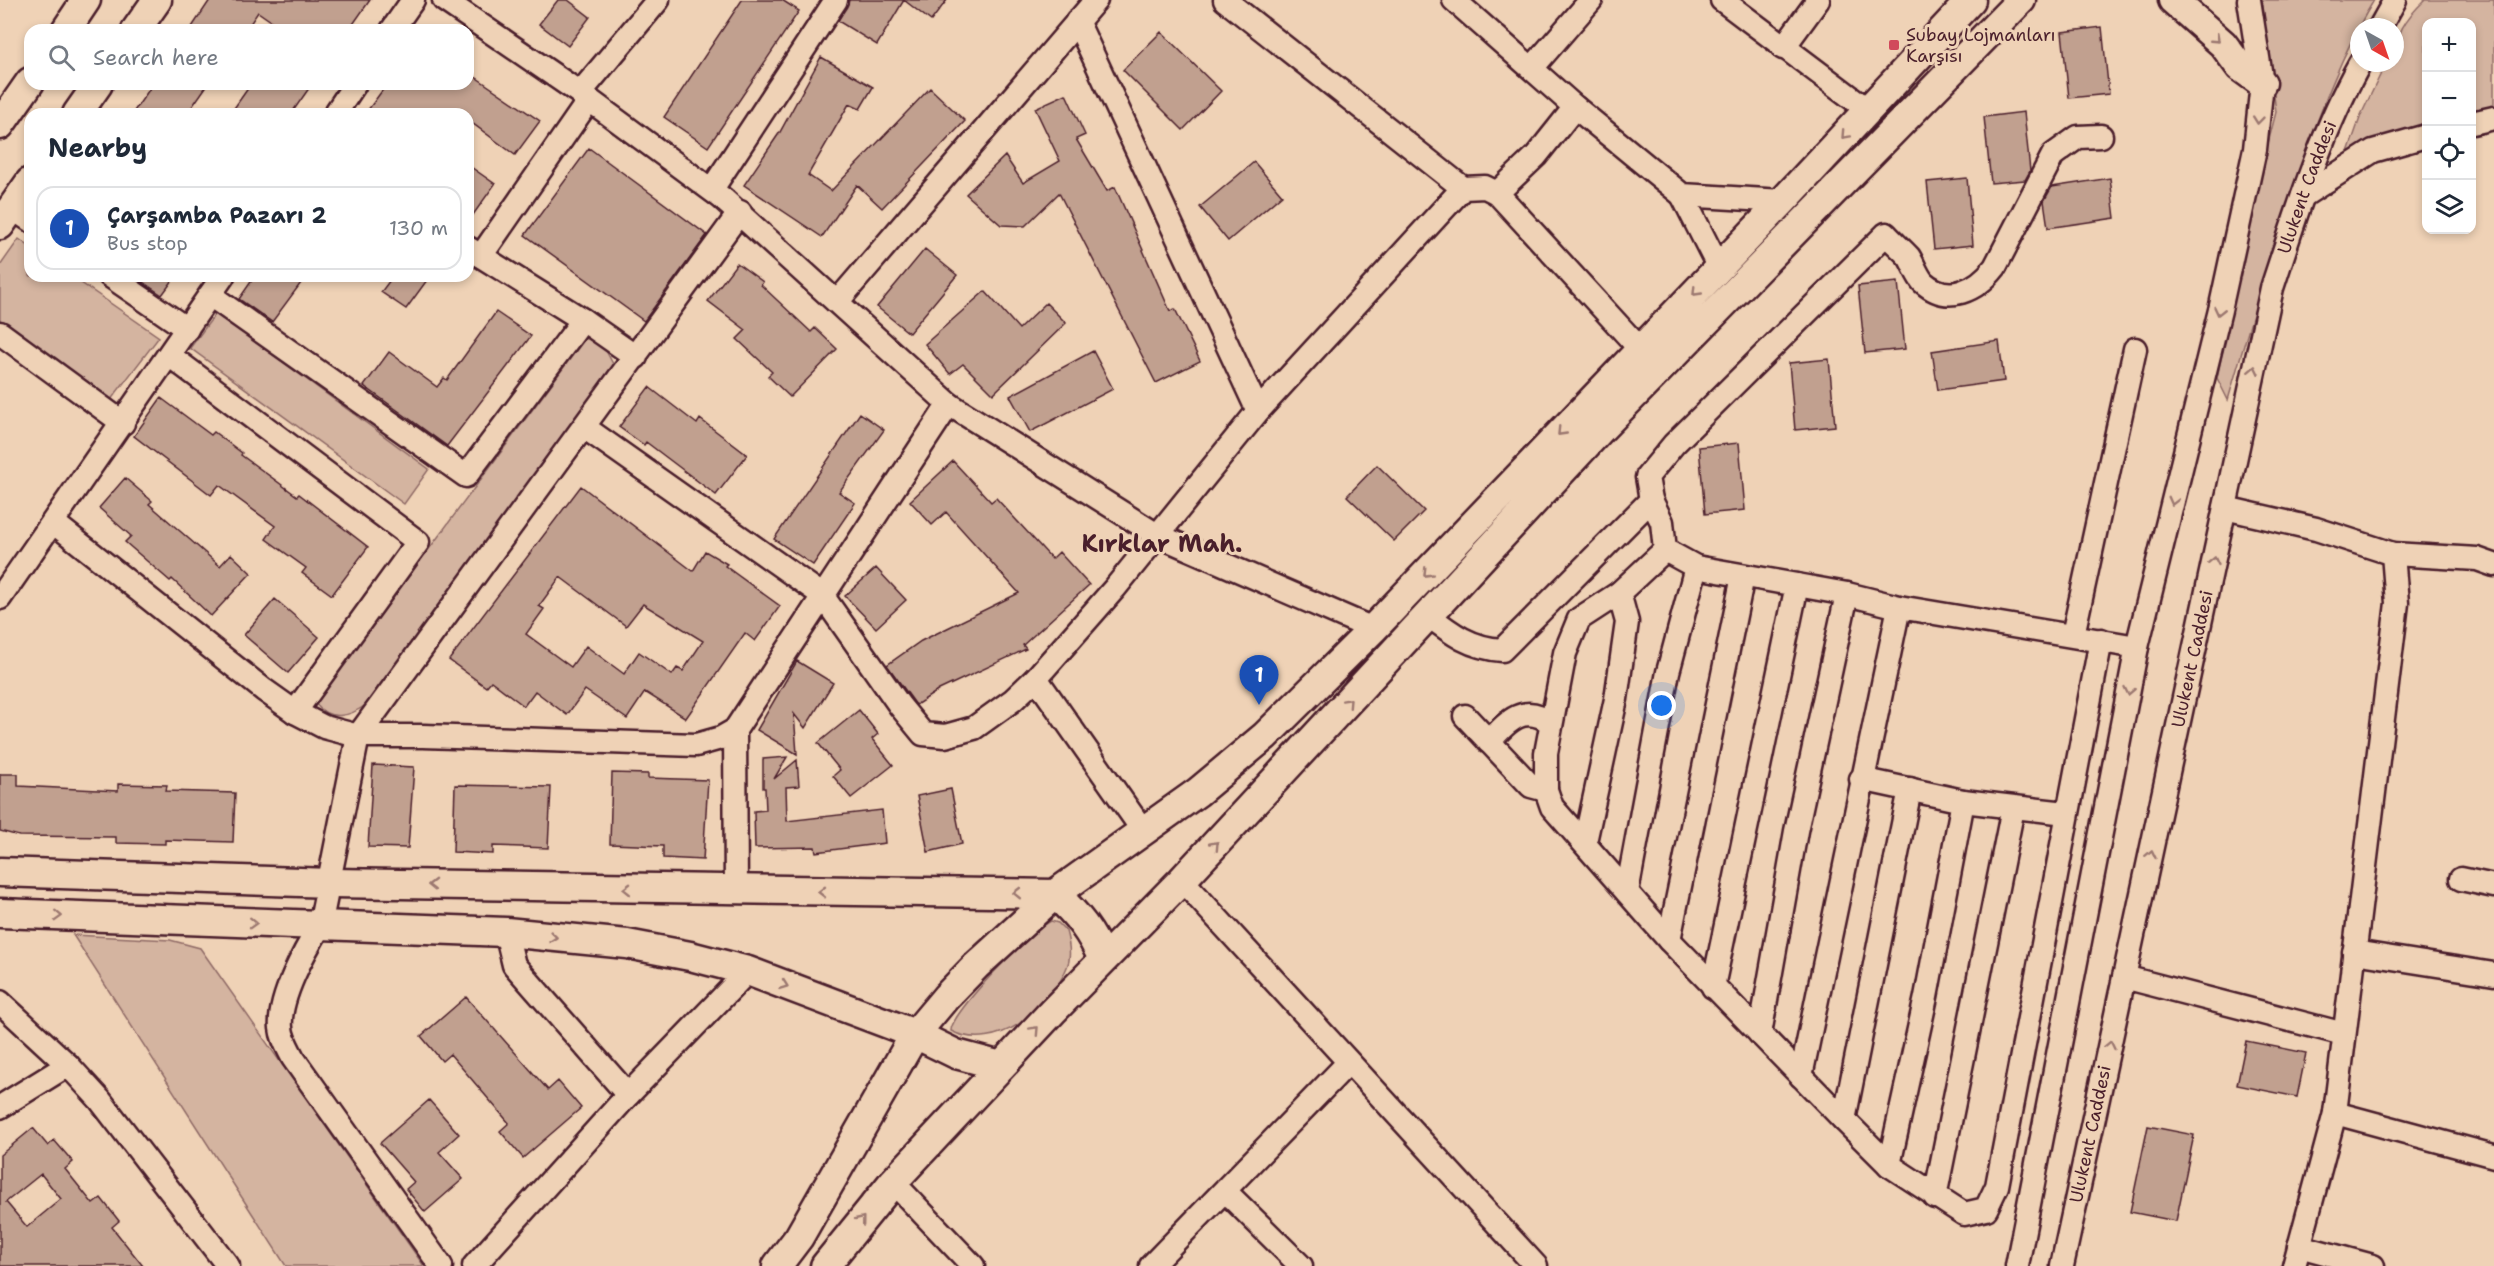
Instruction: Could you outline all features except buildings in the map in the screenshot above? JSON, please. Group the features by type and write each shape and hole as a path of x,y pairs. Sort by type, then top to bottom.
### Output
{"main road":[{"path":"70,24 86,0"},
{"path":"140,24 157,0"},
{"path":"777,1266 799,1237 915,1034 976,966 1055,894 1198,792 1265,736 1373,629 1783,201 1971,0"},
{"path":"825,1266 893,1182 1001,1066 1182,880 1601,429 2021,0"},
{"path":"2173,0 2223,44 2240,67 2262,83"},
{"path":"0,125 24,90"},
{"path":"81,108 94,90"},
{"path":"14,218 24,196"},
{"path":"0,872 331,883 736,891 1055,894 1082,921 1095,939 1103,960"},
{"path":"0,913 506,932 627,944 690,956 748,971 915,1034 956,1054 1001,1066"}],"street":[{"path":"396,24 413,0"},
{"path":"444,0 585,97 712,189 949,404 1157,535 1373,629"},
{"path":"636,357 583,320 475,252 585,97 658,0"},
{"path":"712,189 836,0"},
{"path":"837,302 1096,0"},
{"path":"1225,0 1463,188 1485,187 1497,194 1640,350"},
{"path":"1454,0 1533,67 1575,107 1682,195 1719,268"},
{"path":"1533,67 1591,0"},
{"path":"1722,0 1868,110"},
{"path":"1783,48 1818,0"},
{"path":"2017,1266 2137,647 2225,287 2255,149 2262,83 2249,0"},
{"path":"2385,18 2395,0"},
{"path":"1077,21 1258,411"},
{"name":"Ulukent Caddesi","path":"2062,1266 2272,288 2303,196 2344,91 2355,72"},
{"path":"339,108 351,90"},
{"path":"1497,194 1536,156 1575,107"},
{"path":"2476,122 2494,118"},
{"path":"1665,550 1662,522 1651,500 1647,477 1674,444 1886,234 1908,256 1923,281 1942,293 1964,292 1983,282 1995,267 2053,155 2078,137 2101,136"},
{"path":"2303,196 2373,151 2422,137"},
{"path":"584,428 822,595 900,706 923,734 945,736 974,728 1013,700 1036,678 1074,637 1258,411 1463,188"},
{"path":"1682,195 1783,201"},
{"path":"441,1266 284,1041 281,1025 284,1003 306,948 320,926 331,883 358,736 740,212"},
{"path":"119,282 187,329"},
{"path":"0,598 219,282"},
{"path":"210,296 466,476 583,320"},
{"path":"0,333 123,423"},
{"path":"2073,635 2135,349"},
{"path":"169,355 418,542 295,712"},
{"path":"54,523 295,712 324,728 358,736 696,745 722,738 735,730 949,404"},
{"path":"1428,615 1459,639 1484,649 1502,650 1651,500"},
{"path":"2225,508 2316,529 2393,554 2477,559 2494,565"},
{"path":"1665,550 1696,567 1846,594 1899,607 2137,647"},
{"path":"1665,550 1619,593 1578,619 1565,652 1546,753 1546,790 1552,807 1713,987 1889,1165 1964,1214 1986,1209 1997,1186 2066,813 2101,640"},
{"path":"2373,1266 2297,1256 2335,1113 2397,603 2393,554"},
{"path":"1627,892 1668,672 1696,567"},
{"path":"1669,940 1743,576"},
{"path":"1713,987 1797,585"},
{"path":"1585,842 1616,699 1627,622 1619,593"},
{"path":"1760,1034 1796,831 1846,594"},
{"path":"1801,1076 1861,779 1899,607"},
{"path":"1036,678 1144,832"},
{"path":"1489,742 1499,730 1524,713 1538,713 1551,723"},
{"path":"1465,716 1531,786 1546,790"},
{"path":"735,730 736,891"},
{"path":"1861,779 1963,801 2066,813"},
{"path":"1844,1120 1910,789"},
{"path":"1889,1165 1926,997 1963,801"},
{"path":"1935,1197 2013,808"},
{"path":"2461,879 2494,886"},
{"path":"1182,880 1536,1266"},
{"path":"506,932 514,965 628,1095"},
{"path":"2354,952 2494,974"},
{"path":"474,1266 628,1095 748,971"},
{"path":"2124,977 2344,1034"},
{"path":"0,1002 68,1065 100,1100 228,1266"},
{"path":"1151,1266 1348,1063"},
{"path":"0,1107 68,1065"},
{"path":"2335,1113 2494,1156"},
{"path":"893,1182 973,1266"},
{"path":"1225,1191 1301,1266"}],"shaded area":[{"path":"2262,0 2374,0 2363,18 2350,18 2350,43 2299,172 2228,400 2217,378 2257,187 2276,112"},
{"path":"2425,0 2494,0 2494,112 2476,117 2476,18 2422,18 2422,130 2346,158 2361,115 2382,72 2404,72 2404,24"},
{"path":"19,239 24,243 24,282 80,282 159,337 110,401 0,323 0,266"},
{"path":"216,313 429,469 404,504 190,348"},
{"path":"587,336 603,345 614,366 367,704 354,712 340,715 333,715 321,709 315,703"},
{"path":"1051,921 1058,923 1066,931 1070,954 1069,963 1059,983 1048,998 1035,1012 1003,1032 986,1037 968,1037 951,1031 954,1021 977,990 1028,939"},
{"path":"73,935 170,940 200,948 424,1266 286,1266"}],"place":[{"name":"Subay Lojmanları Karşısı","path":"1894,45"},
{"name":"Çarşamba Pazarı 2","path":"1259,705"}],"district":[{"name":"Kırklar Mah.","path":"1162,544"}]}
